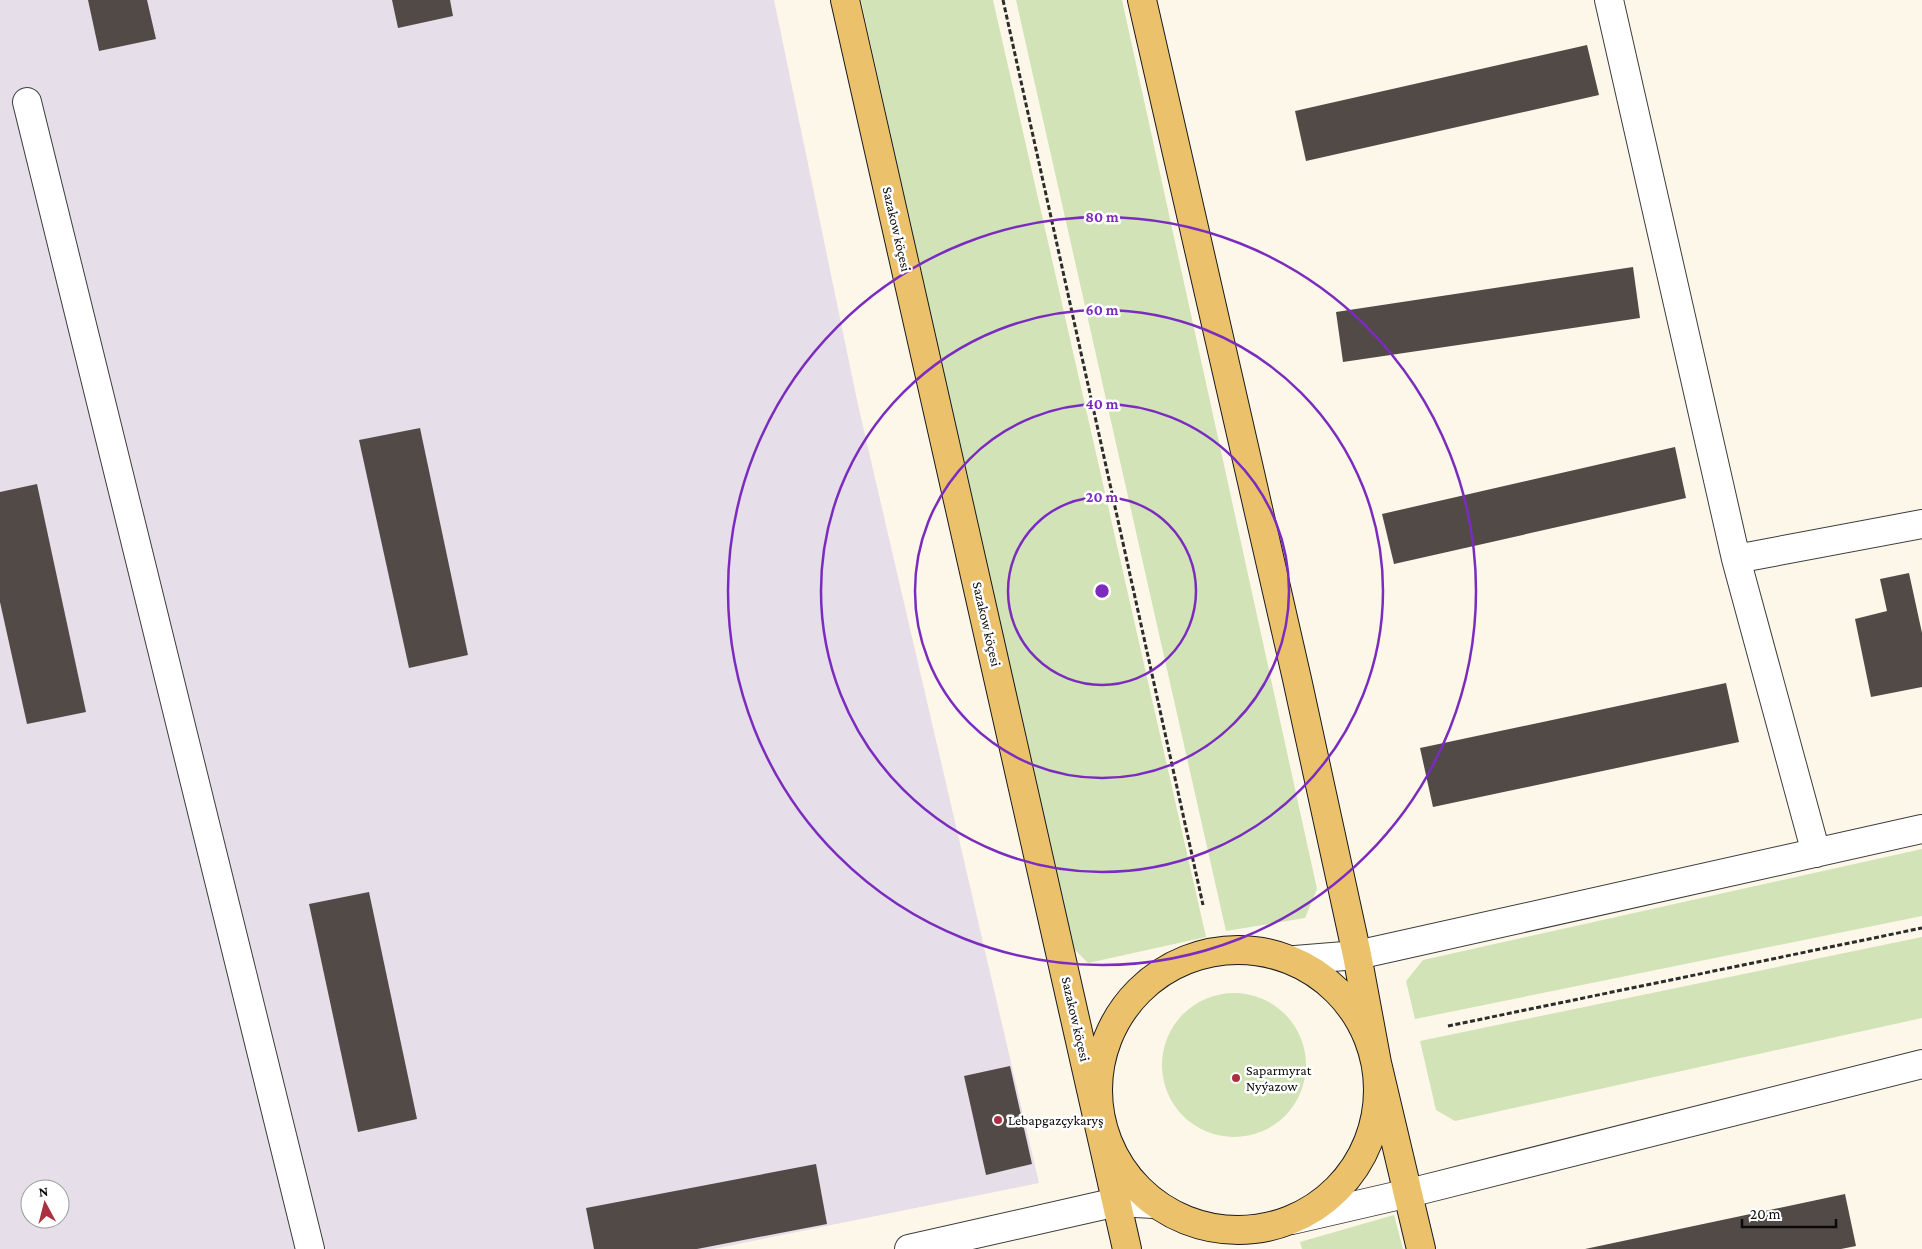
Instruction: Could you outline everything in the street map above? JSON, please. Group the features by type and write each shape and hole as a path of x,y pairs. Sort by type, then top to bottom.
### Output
{"main road":[{"name":"Sazakow köçesi","path":"845,0 1127,1249"},
{"path":"1142,0 1297,679 1357,956 1377,1063 1421,1249"},
{"path":"1251,949 1295,960 1324,978 1348,1002 1366,1031 1377,1063 1378,1111 1363,1157 1333,1194 1292,1220 1245,1231 1197,1225 1154,1204 1120,1170 1100,1126 1096,1081 1106,1037 1129,998 1164,969 1206,952 1251,949"}],"street":[{"path":"1609,0 1736,559 1816,853"},
{"path":"27,102 310,1249"},
{"path":"1736,559 1922,524"},
{"path":"1295,960 1357,956 1922,829"},
{"path":"1292,1220 1409,1193 1922,1064"},
{"path":"909,1249 1117,1202 1154,1204"}],"path":[{"path":"1003,0 1202,905"},
{"path":"1448,1026 1922,928"}],"shaded area":[{"path":"0,0 774,0 858,405 1039,1183 713,1249 0,1249"}],"green space":[{"path":"861,0 993,0 1206,937 1088,963 1069,944"},
{"path":"1016,0 1122,0 1317,889 1305,918 1226,931"},
{"path":"1922,849 1922,916 1415,1019 1406,981 1423,960"},
{"path":"1922,937 1922,1018 1455,1121 1436,1110 1420,1041"},
{"path":"1234,993 1262,998 1285,1014 1301,1037 1306,1065 1301,1093 1285,1116 1262,1132 1234,1137 1206,1132 1183,1116 1167,1093 1162,1065 1167,1037 1183,1014 1206,998"},
{"path":"1394,1215 1403,1249 1302,1249 1300,1242"}],"building":[{"path":"88,0 147,0 156,39 99,51"},
{"path":"392,0 450,0 453,16 398,28"},
{"path":"1587,45 1599,95 1306,161 1295,111"},
{"path":"1633,267 1640,318 1343,362 1336,312"},
{"path":"420,428 468,655 409,668 359,440"},
{"path":"1675,447 1686,498 1394,564 1382,514"},
{"path":"37,484 86,712 27,724 0,602 0,492"},
{"path":"1909,573 1922,633 1922,687 1871,697 1855,619 1887,611 1880,579"},
{"path":"1726,683 1739,742 1433,807 1420,748"},
{"path":"369,892 417,1119 358,1132 309,904"},
{"name":"Lebapgazçykaryş","path":"1010,1066 1032,1164 986,1175 964,1076"},
{"path":"816,1164 827,1224 697,1249 594,1249 586,1208"},
{"path":"1845,1194 1856,1246 1841,1249 1585,1249"}],"place":[{"name":"Saparmyrat Nyýazow","path":"1236,1078"},
{"name":"Lebapgazçykaryş","path":"998,1120"}]}
